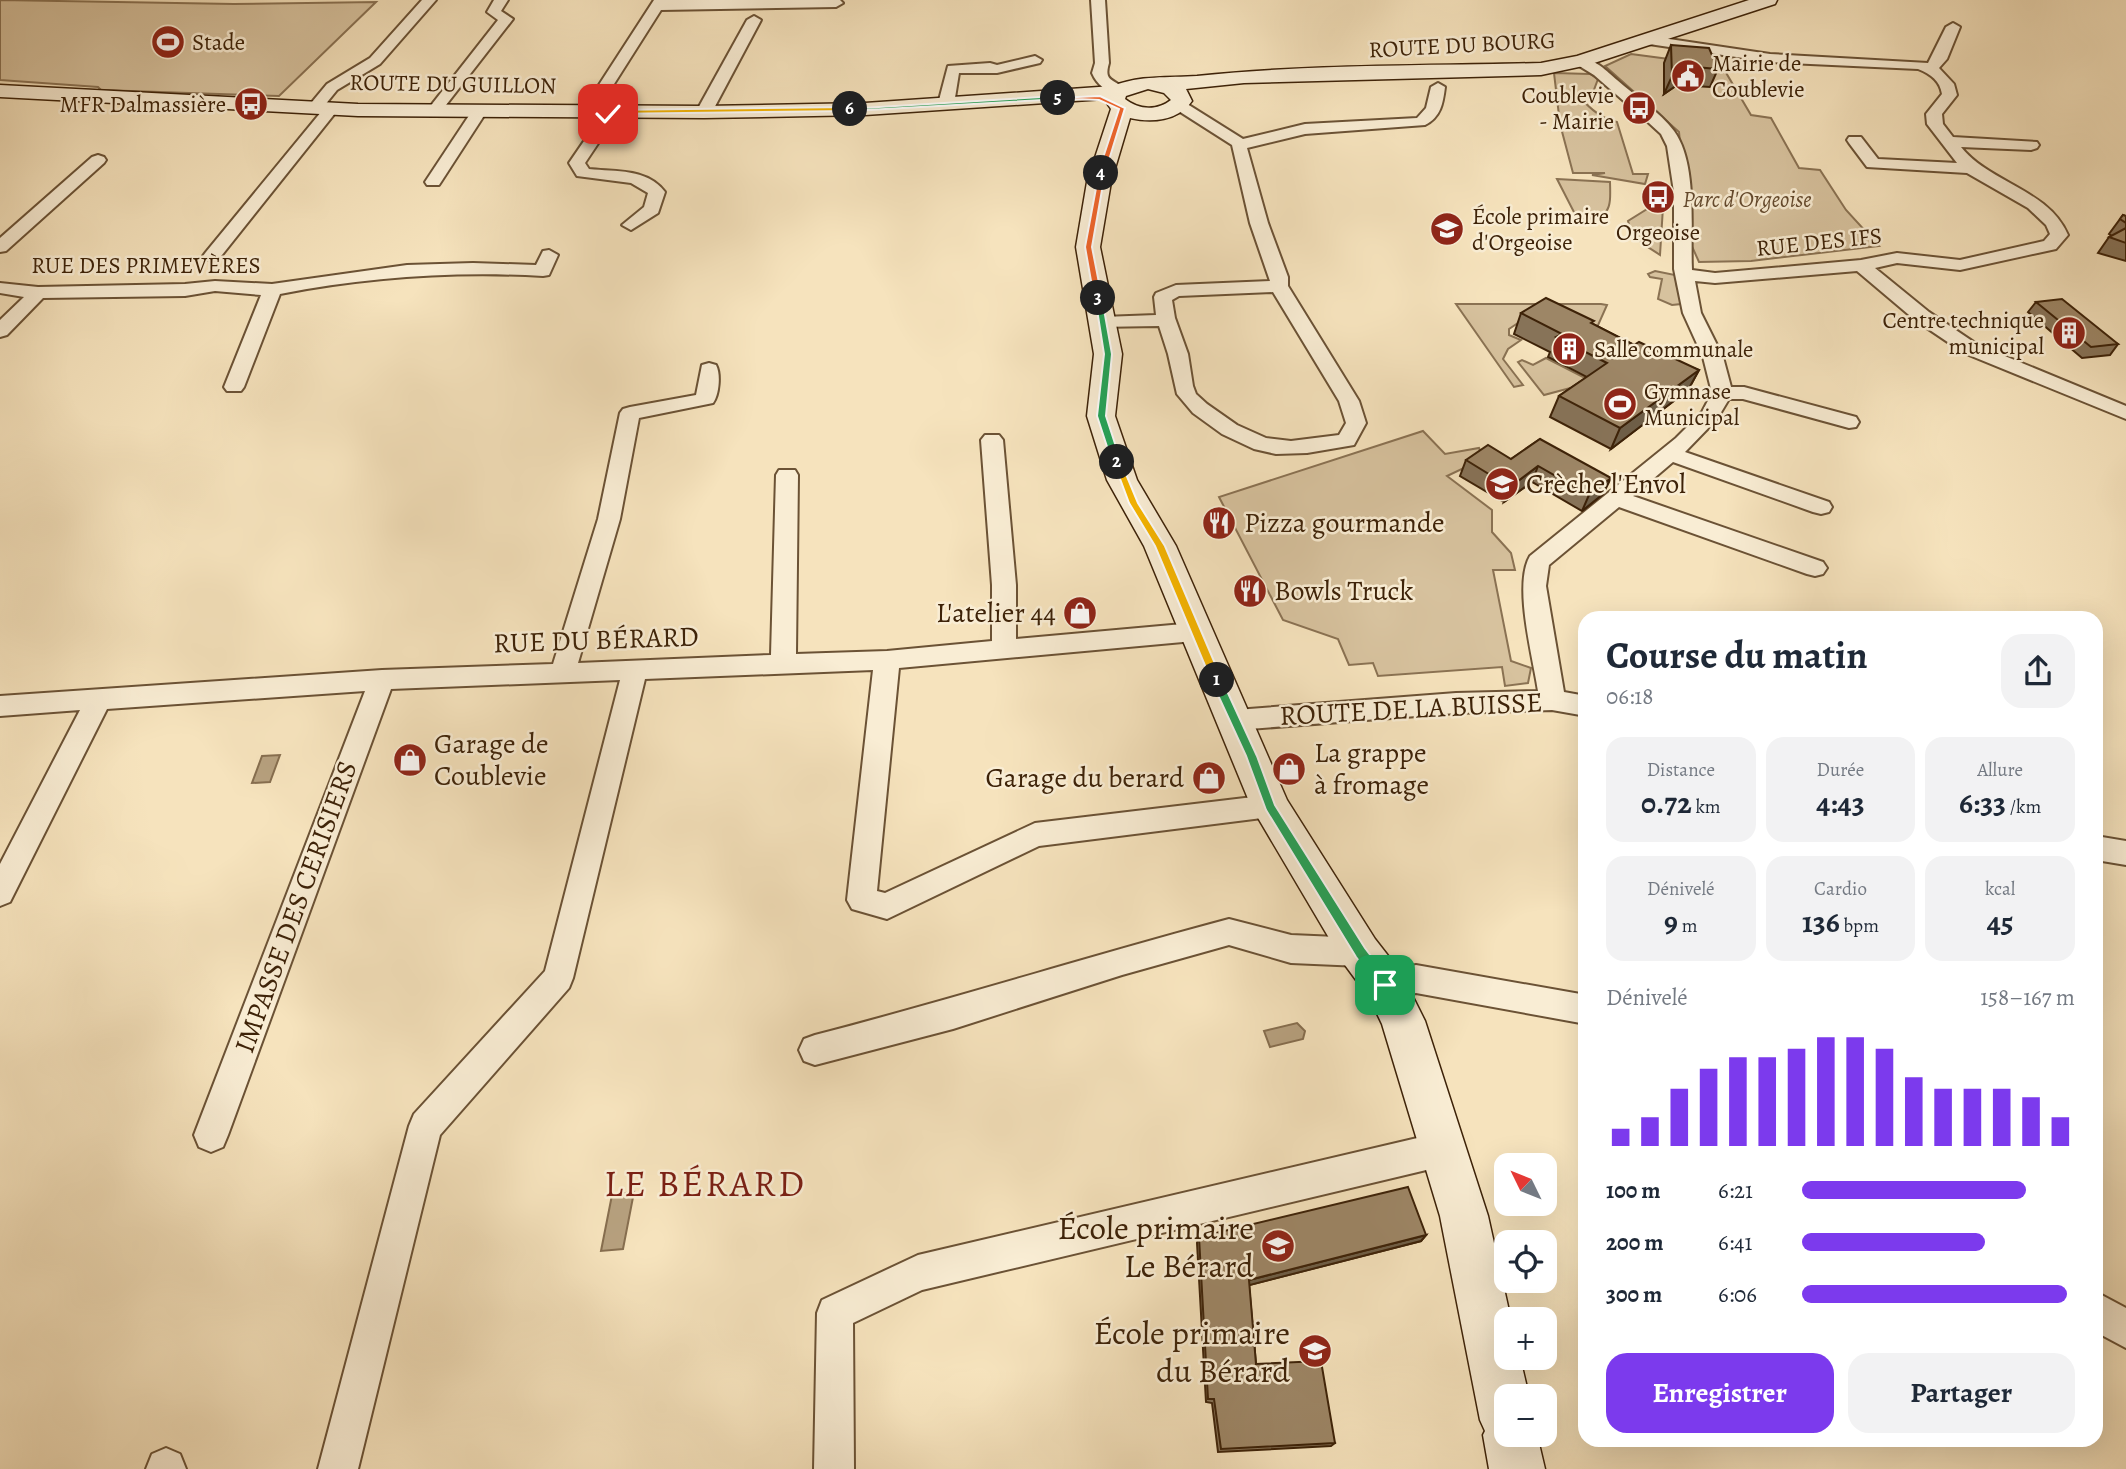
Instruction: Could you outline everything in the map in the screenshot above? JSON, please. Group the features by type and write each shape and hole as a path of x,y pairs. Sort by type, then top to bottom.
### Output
{"main road":[{"name":"ROUTE DU BOURG","path":"1146,114 1165,112 1175,95 1216,82 1522,71 1581,61 1768,0"},
{"name":"ROUTE DU GUILLON","path":"0,91 323,108 704,112 865,109 1122,95"},
{"path":"1122,95 1175,95"},
{"path":"1099,182 1129,127 1146,114 1122,95"},
{"path":"1122,95 1099,182 1088,247 1108,354 1101,416 1122,480 1160,546 1194,632 1236,720 1270,806 1360,952 1385,985 1403,1021 1464,1216 1499,1384"},
{"path":"1512,1447 1517,1469"}],"street":[{"path":"212,256 323,108 332,88 375,61 429,0"},
{"path":"434,111 506,19 494,12 501,0"},
{"path":"1098,0 1102,63 1098,69 1102,80 1122,95"},
{"path":"631,225 652,209 657,192 652,186 627,177 583,173 577,163 600,111 659,3 836,3"},
{"path":"704,112 754,20"},
{"path":"1931,69 1943,52 1953,27"},
{"path":"1648,40 1770,58 1920,65 1931,69 1949,87 1950,95 1934,114 1935,124 1971,168 2046,214 2057,226 2059,235 2050,245 1960,265"},
{"path":"946,104 953,69 998,69 1035,60"},
{"path":"1552,700 1534,586 1538,562 1670,454 1710,415 1722,393 1713,357 1692,313 1684,274 1682,192 1675,146 1667,132 1654,120 1599,72 1581,61"},
{"path":"1175,95 1241,144 1305,129 1420,122 1427,119 1436,106 1438,87"},
{"path":"433,182 479,111"},
{"path":"1855,140 1873,164 1971,168"},
{"path":"1949,142 2031,145"},
{"path":"1241,144 1239,148 1245,174 1279,277 1279,286 1349,401 1356,423 1347,440 1305,448 1278,448 1239,437 1185,393 1178,356 1163,308 1163,297 1177,291 1279,286"},
{"path":"0,247 98,160"},
{"path":"272,290 348,275 414,269 501,267 543,271 549,256"},
{"name":"RUE DES IFS","path":"1684,274 1715,278 1861,265 1897,258 1960,265"},
{"path":"1861,265 1950,337 1983,354 2126,413"},
{"name":"RUE DES PRIMEVÈRES","path":"0,288 38,293 185,290 215,286 272,290 234,387"},
{"path":"0,331 38,293"},
{"path":"1103,323 1167,320"},
{"path":"562,674 608,519 630,413 706,399 709,369"},
{"path":"1722,393 1744,393 1849,422"},
{"path":"992,440 1003,585 1004,649"},
{"path":"1670,454 1821,507"},
{"path":"783,664 788,475"},
{"path":"1616,498 1815,568"},
{"name":"RUE DU BÉRARD","path":"0,706 382,680 887,660 1194,632"},
{"path":"887,660 862,900 887,906 1035,835 1270,806"},
{"path":"338,1469 426,1126 558,978 635,670"},
{"name":"IMPASSE DES CERISIERS","path":"211,1135 382,680"},
{"path":"0,893 99,699"},
{"name":"ROUTE DE LA BUISSE","path":"1236,720 1456,704 1552,700 1578,705"},
{"path":"2103,849 2126,853"},
{"path":"815,1050 953,1014 1122,961 1229,932 1291,948 1360,952"},
{"path":"1385,985 1416,979 1578,1008"},
{"path":"834,1469 835,1313 918,1273 1443,1149"},
{"path":"2103,1315 2126,1330"}],"green space":[{"name":"Stade","path":"0,0 234,4 376,2 279,96 101,90 98,87 0,80"},
{"name":"Parc d'Orgeoise","path":"1631,54 1722,66 1751,115 1771,118 1799,168 1820,170 1846,210 1879,246 1751,261 1699,262 1690,242 1679,132 1605,66"},
{"path":"1554,73 1590,74 1598,79 1592,95 1580,97 1597,113 1617,122 1633,174 1648,174 1645,184 1592,175 1605,173 1573,173 1560,124"},
{"path":"1557,179 1610,182 1609,206 1602,215 1578,220"},
{"path":"1652,206 1663,207 1660,255 1636,237 1628,221"},
{"path":"1655,271 1675,275 1682,296 1681,304 1672,305 1658,299 1662,279 1650,277 1648,274"},
{"path":"1456,304 1607,305 1591,341 1530,315 1509,329 1509,335 1521,340 1508,349 1503,359 1523,385 1514,387"},
{"path":"1546,358 1593,382 1544,395 1518,362 1522,360 1533,365"},
{"path":"1423,431 1445,454 1479,448 1483,459 1447,476 1492,510 1492,532 1511,553 1515,570 1493,570 1511,661 1531,668 1528,683 1505,686 1502,667 1378,676 1373,663 1349,665 1338,639 1283,620 1219,497"}],"shaded area":[{"path":"280,755 270,782 252,783 262,756"},
{"path":"1297,1023 1305,1031 1303,1039 1270,1047 1264,1031"},
{"path":"634,1192 623,1249 601,1251 612,1195"}],"building":[{"path":"1671,45 1709,48 1718,69 1684,66 1672,76"},
{"path":"2126,228 2126,243 2109,237"},
{"path":"1546,298 1594,321 1591,323 1634,345 1639,342 1699,370 1620,428 1559,396 1607,363 1556,337 1562,334 1521,313"},
{"path":"2062,299 2118,344 2091,347 2036,302"},
{"path":"1540,439 1611,478 1589,495 1538,466 1510,487 1466,460 1488,445 1511,459"},
{"path":"1408,1187 1426,1235 1249,1280 1256,1364 1321,1361 1335,1443 1221,1449 1214,1399 1208,1399 1199,1237"}],"place":[{"name":"Stade","path":"168,42"},
{"name":"Mairie de Coublevie","path":"1688,76"},
{"name":"MFR Dalmassière","path":"251,104"},
{"name":"Coublevie - Mairie","path":"1639,108"},
{"name":"Orgeoise","path":"1658,197"},
{"name":"École primaire d'Orgeoise","path":"1447,229"},
{"name":"Centre technique municipal","path":"2069,333"},
{"name":"Salle communale","path":"1569,349"},
{"name":"Gymnase Municipal","path":"1620,404"},
{"name":"Crèche l'Envol","path":"1502,484"},
{"name":"Pizza gourmande","path":"1219,523"},
{"name":"Bowls Truck","path":"1250,591"},
{"name":"L'atelier 44","path":"1080,613"},
{"name":"Garage de Coublevie","path":"410,760"},
{"name":"La grappe à fromage","path":"1289,769"},
{"name":"Garage du berard","path":"1209,778"},
{"name":"École primaire Le Bérard","path":"1278,1246"},
{"name":"École primaire du Bérard","path":"1315,1351"}],"district":[{"name":"LE BÉRARD","path":"705,1183"}],"route":[{"path":"608,114 611,111 865,109 1000,99 1090,97 1116,103 1122,108 1094,201 1088,247 1108,354 1101,416 1122,480 1139,514 1160,546 1202,650 1236,720 1270,806 1360,952 1385,985"}]}
